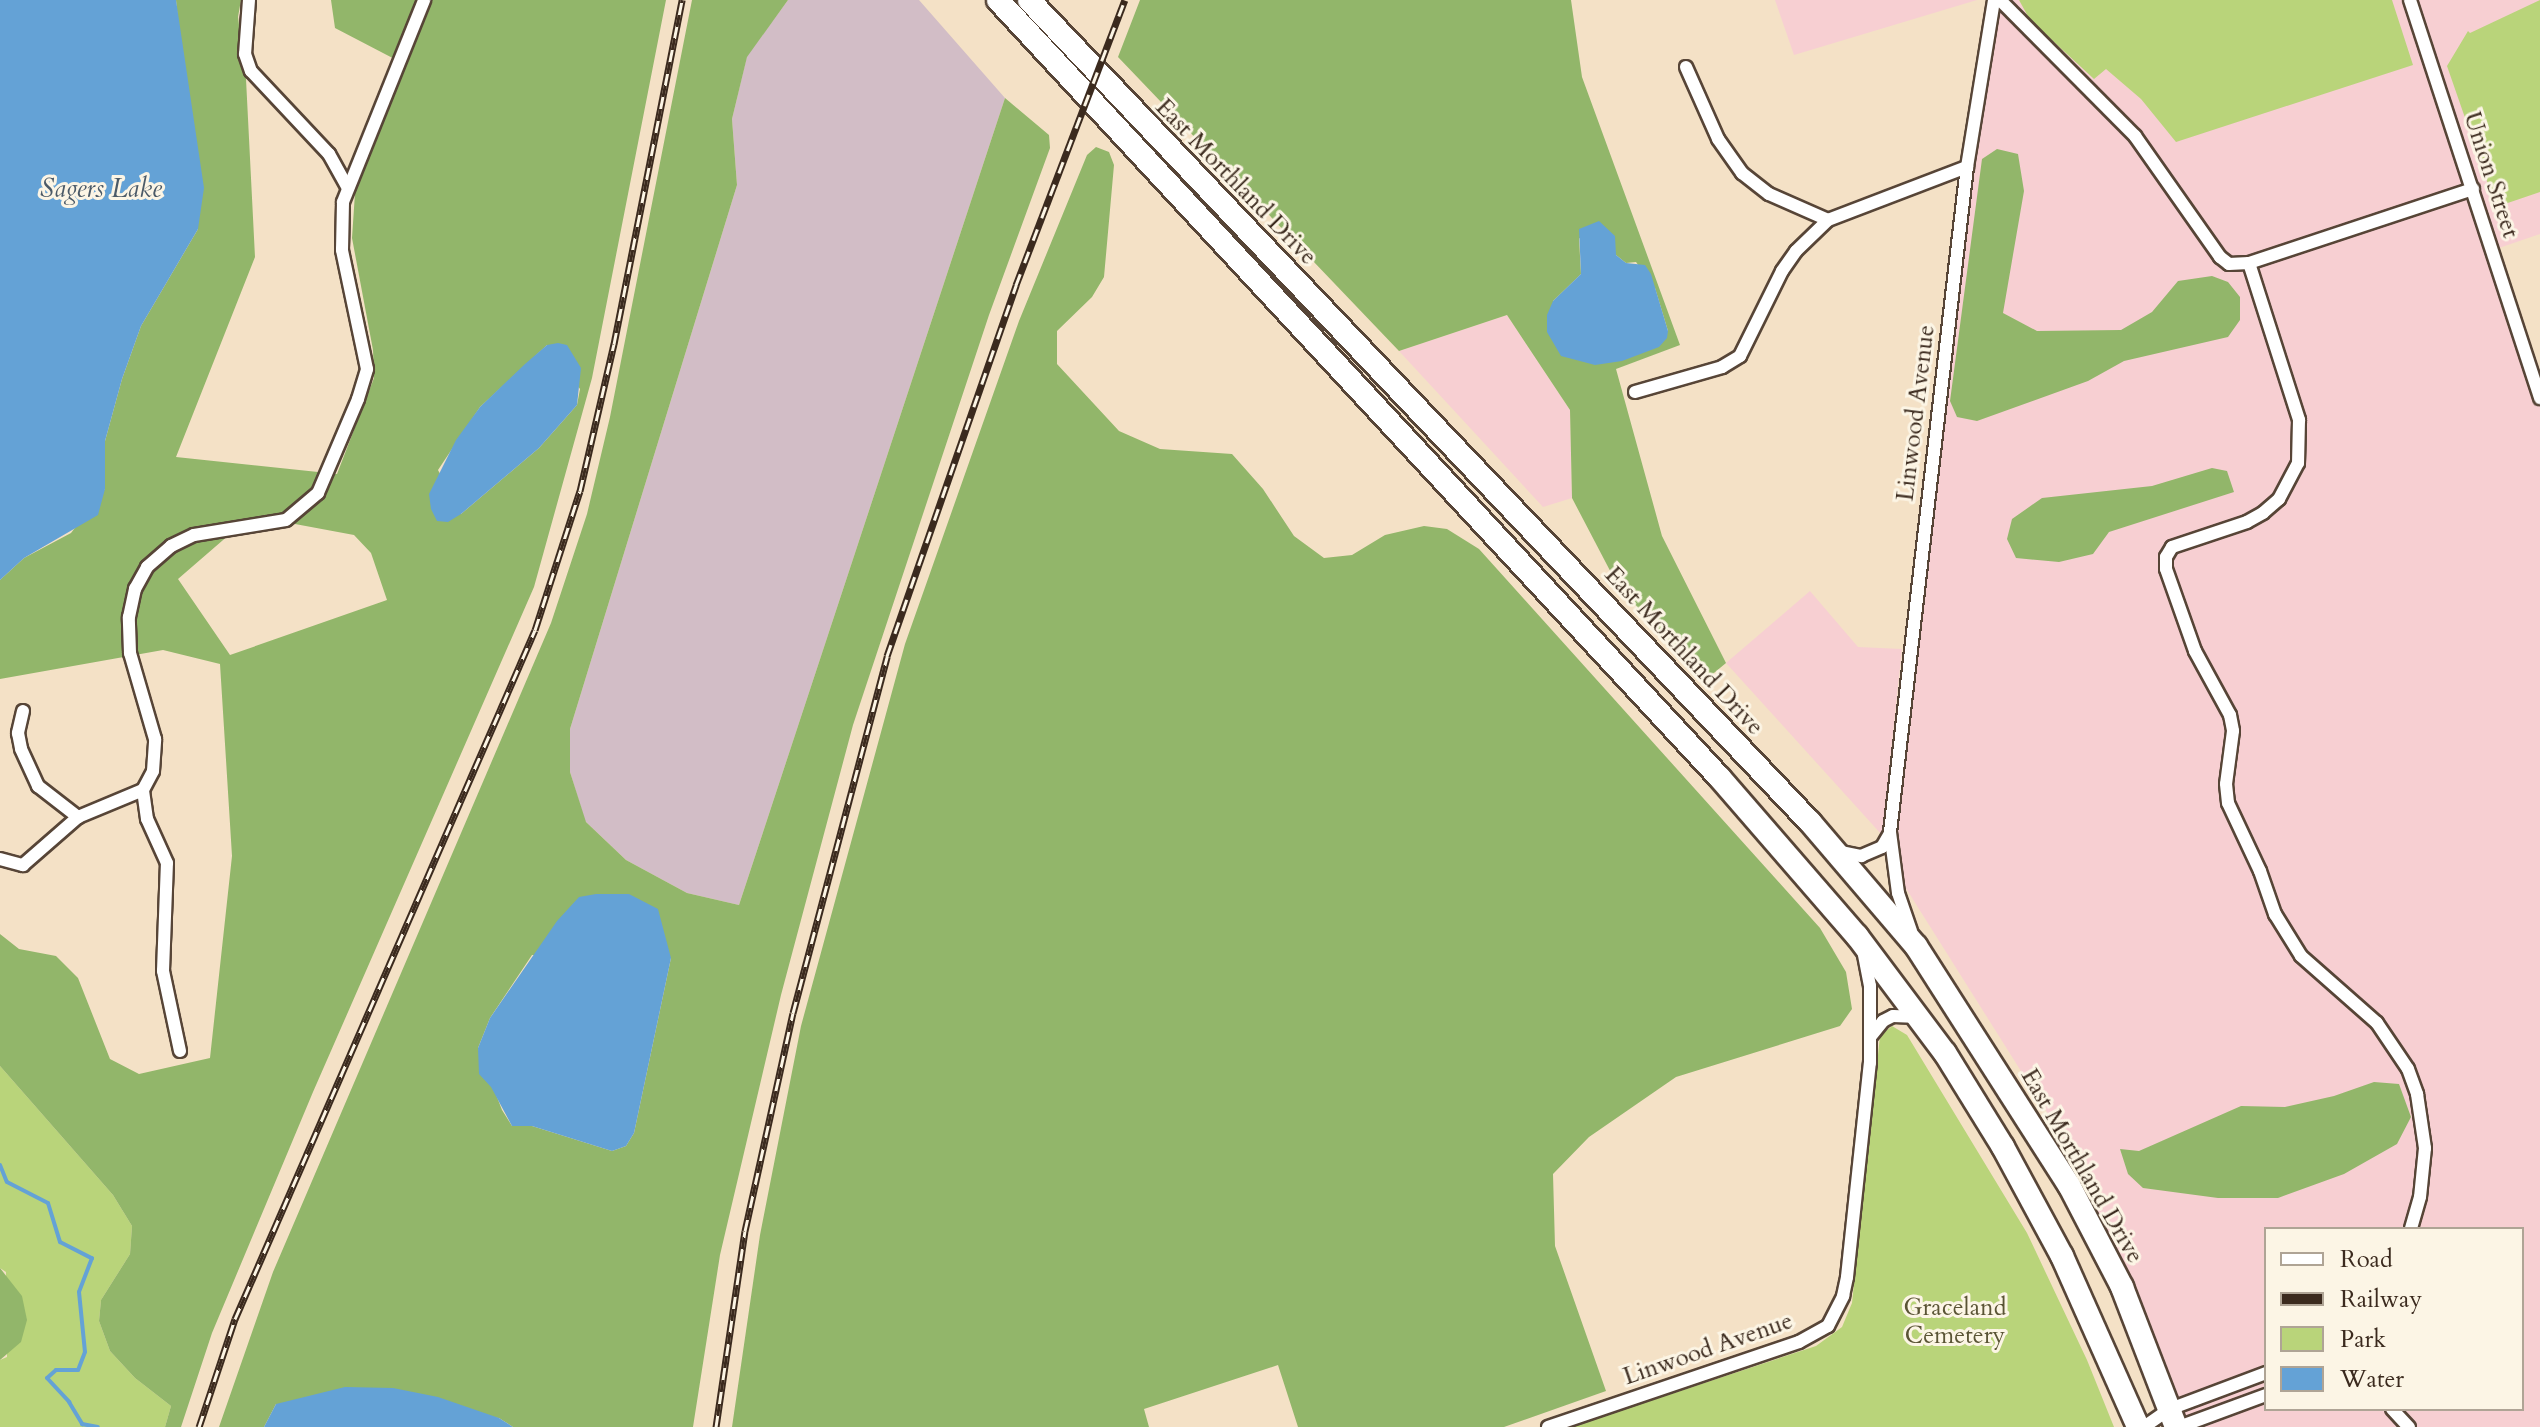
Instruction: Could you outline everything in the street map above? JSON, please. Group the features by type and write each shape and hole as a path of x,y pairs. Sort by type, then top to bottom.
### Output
{"highway":[{"name":"East Morthland Drive","path":"998,0 1720,778 1860,940 1920,1017 2003,1147 2062,1256 2141,1427"},
{"name":"East Morthland Drive","path":"1029,0 1837,851 1916,946 2069,1185 2122,1287 2175,1421"}],"street":[{"path":"249,0 245,54 251,71 329,154 348,188"},
{"path":"180,1051 163,971 167,863 147,819 143,790 153,771 155,739 130,653 129,617 135,589 147,567 171,546 194,535 286,520 302,510 318,493 358,399 367,369 342,250 343,202 424,0"},
{"path":"1997,0 2135,136 2220,257 2229,264 2249,263 2473,189"},
{"name":"Linwood Avenue","path":"1916,946 1898,893 1890,832 1967,167 1997,0"},
{"name":"Union Street","path":"2410,0 2535,363 2540,398"},
{"path":"1686,67 1718,139 1742,173 1769,194 1828,220"},
{"path":"1635,392 1722,367 1740,356 1782,271 1796,251 1828,220 1967,167"},
{"path":"2249,263 2299,420 2298,463 2279,499 2263,513 2247,522 2172,547 2166,557 2166,569 2195,651 2230,715 2233,731 2226,784 2228,803 2260,871 2275,914 2301,956 2377,1023 2408,1069 2417,1094 2425,1148 2420,1197 2412,1227"},
{"path":"23,711 18,733 21,749 38,786 78,817"},
{"path":"0,859 23,865 78,817 143,790"},
{"path":"1837,851 1854,856 1876,851 1887,841 1890,832"},
{"name":"Linwood Avenue","path":"1548,1427 1799,1342 1828,1326 1843,1296 1847,1277 1871,1036 1870,986 1860,940"},
{"path":"1871,1036 1883,1021 1893,1016 1920,1017"},
{"path":"2175,1421 2264,1374"},
{"path":"2141,1427 2175,1421 2264,1396"},
{"path":"2394,1411 2409,1427"}],"shaded area":[{"path":"788,0 919,0 1005,98 739,905 687,893 626,860 585,821 570,772 570,729 737,185 732,119 747,56"},
{"path":"1775,0 1977,0 1794,55"},
{"path":"1994,0 2540,0 2540,234 2493,250 2540,398 2540,1427 2176,1427 2069,1185 2087,1176 1902,882 1890,832"},
{"path":"1507,315 1570,410 1572,498 1543,507 1399,351"},
{"path":"1810,591 1858,647 1902,649 1882,835 1726,663"}],"green space":[{"path":"176,0 241,0 238,17 246,79 255,257 176,457 337,474 374,378 373,350 352,238 355,193 406,65 335,28 331,0 666,0 592,378 534,587 313,1092 212,1333 181,1427 165,1427 171,1406 135,1378 110,1351 99,1321 101,1300 130,1254 132,1226 113,1195 0,1066 0,934 19,949 56,956 78,978 110,1059 139,1074 210,1058 232,856 220,664 163,650 0,679 0,580 24,558 71,533 105,489 105,441 122,379 141,326 198,229","holes":["547,345 580,389 577,405 539,448 461,514 438,470 480,407","295,524 354,535 371,553 387,600 230,655 178,579 230,534"]},
{"path":"692,0 788,0 747,57 732,119 737,185 570,729 570,772 586,822 626,860 687,893 739,905 1005,98 1049,135 1050,148 989,315 853,725 781,995 720,1255 693,1427 513,1427 499,1418 276,1404 264,1427 219,1427 273,1272 551,623 587,514 610,417","holes":["532,955 671,958 634,1133 626,1146 612,1151 532,1126 512,1126 502,1110 478,1048 490,1018"]},
{"path":"1140,0 1571,0 1582,77 1680,345 1616,369 1662,536 1726,663 1703,682 1617,584 1572,498 1570,410 1507,315 1399,351 1118,57","holes":["1579,238 1626,263 1636,262 1655,288 1668,331 1553,301 1581,274"]},
{"path":"2019,0 2392,0 2413,65 2176,142 2141,99 2106,69 2094,79 2030,20"},
{"path":"2540,0 2540,192 2496,207 2447,66 2468,31 2470,33"},
{"path":"1096,147 1109,152 1114,165 1104,277 1092,297 1057,331 1057,364 1119,431 1160,449 1232,454 1263,489 1294,536 1324,558 1352,555 1385,535 1424,526 1447,529 1479,549 1820,928 1846,972 1852,1009 1840,1026 1676,1077 1589,1137 1553,1174 1555,1246 1606,1391 1504,1427 1298,1427 1278,1365 1144,1409 1149,1427 732,1427 760,1235 801,1026 905,644 1019,321 1087,155"},
{"path":"1997,149 2018,154 2024,191 2003,313 2037,331 2121,330 2152,312 2178,281 2212,276 2228,282 2240,297 2240,320 2228,337 2124,361 2088,381 1977,421 1957,417 1950,401 1982,159"},
{"path":"2212,468 2227,471 2234,492 2109,532 2093,554 2059,562 2016,558 2007,539 2012,519 2042,498 2152,486"},
{"name":"Graceland Cemetery","path":"1892,1026 1907,1035 2027,1233 2087,1360 2114,1427 1571,1427 1816,1346 1842,1327 1852,1303 1880,1036"},
{"path":"0,1066 113,1195 132,1226 130,1254 101,1300 99,1321 110,1351 135,1378 171,1406 165,1427 0,1427 0,1360 7,1357 6,1272 0,1268"},
{"path":"2374,1082 2399,1084 2411,1117 2397,1144 2344,1174 2278,1198 2218,1198 2143,1188 2128,1174 2120,1149 2139,1151 2241,1106 2285,1107 2334,1096"},
{"path":"0,1268 22,1296 27,1320 21,1342 0,1360"}],"water":[{"name":"Sagers Lake","path":"0,0 176,0 204,188 198,229 141,326 122,379 105,441 105,489 98,515 24,558 0,580"},
{"path":"1599,221 1615,236 1616,255 1626,263 1645,265 1651,274 1668,331 1667,338 1659,347 1622,361 1595,365 1561,356 1547,332 1547,315 1553,301 1581,274 1579,229"},
{"path":"547,345 567,345 581,368 577,405 539,448 461,514 448,522 437,521 429,494 456,440 480,407 525,364"},
{"path":"629,894 658,909 671,958 634,1133 626,1146 612,1151 532,1126 512,1126 491,1087 479,1074 478,1048 490,1018 557,921 579,897"},
{"path":"345,1387 393,1388 438,1397 499,1418 513,1427 264,1427 276,1404"}],"waterway":[{"path":"0,1165 7,1182 48,1203 60,1242 92,1258 79,1292 85,1352 78,1370 56,1370 47,1378 69,1402 82,1424 98,1427"}],"railway":[{"path":"199,1427 235,1319 535,630 580,491 614,344 682,0"},
{"path":"716,1427 745,1231 793,1013 887,656 1016,285 1125,0"}]}
